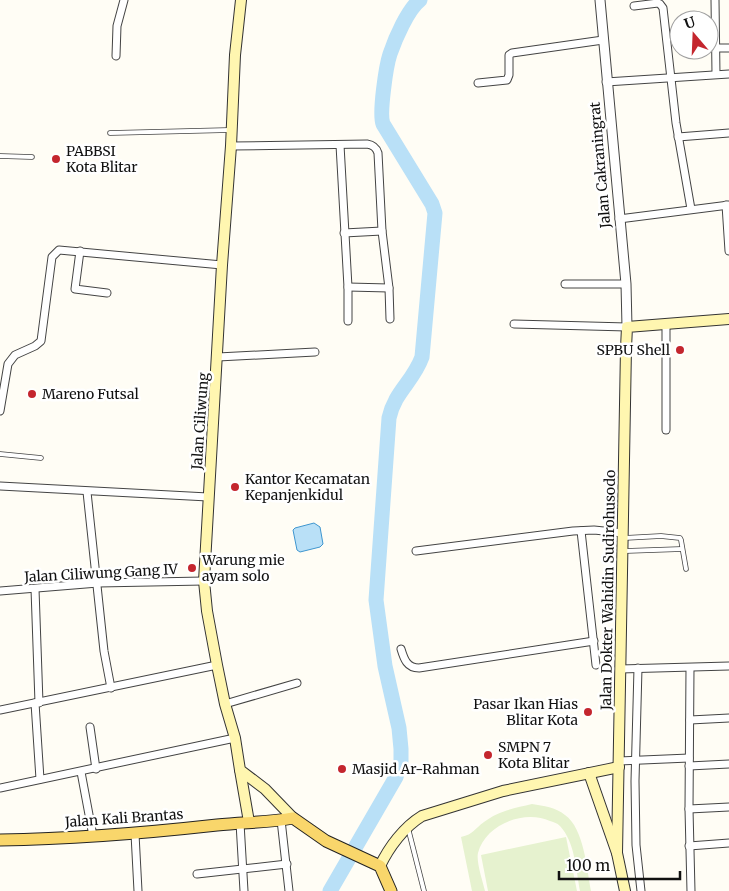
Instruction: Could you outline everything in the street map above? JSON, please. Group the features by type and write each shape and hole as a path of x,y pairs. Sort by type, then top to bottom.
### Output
{"main road":[{"name":"Jalan Ciliwung","path":"242,0 235,55 204,580 207,611 217,665 225,704 235,738 245,822"},
{"path":"627,327 729,319"},
{"name":"Jalan Dokter Wahidin Sudirohusodo","path":"617,853 622,669 622,535 627,327"},
{"path":"376,865 408,828 422,816 503,791 589,773 620,763"},
{"path":"240,770 265,788 293,818 326,841 376,865 391,891"},
{"name":"Jalan Dokter Wahidin Sudirohusodo","path":"589,773 617,853 625,891"},
{"name":"Jalan Kali Brantas","path":"0,840 135,834 293,818"}],"street":[{"path":"116,56 118,18 124,0"},
{"name":"Jalan Cakraningrat","path":"600,0 606,82 626,284 627,327"},
{"path":"634,6 658,3 662,6 678,137 691,209"},
{"path":"478,83 507,80 509,76 508,55 512,53 603,40"},
{"path":"715,60 716,74"},
{"path":"606,82 729,74"},
{"path":"678,137 729,132"},
{"path":"231,146 367,144 373,145 376,148 378,153 382,231 389,288 390,319"},
{"path":"340,145 348,287 348,321"},
{"path":"619,219 727,205 729,251"},
{"path":"344,233 382,231"},
{"path":"0,411 8,364 11,359 41,341 52,258 59,250 222,265"},
{"path":"80,251 76,290 106,293"},
{"path":"564,284 626,284"},
{"path":"348,287 389,288"},
{"path":"514,324 627,327"},
{"path":"666,324 666,430"},
{"path":"218,357 315,352"},
{"path":"0,486 208,497"},
{"path":"87,492 104,651 111,688"},
{"path":"416,551 581,531 594,530 622,535"},
{"path":"581,531 596,665"},
{"name":"Jalan Ciliwung Gang IV","path":"0,591 98,583 204,580"},
{"path":"35,589 40,779"},
{"path":"400,649 407,664 414,668 419,668 594,641"},
{"path":"0,710 217,665"},
{"path":"622,669 729,666"},
{"path":"638,668 636,845 641,891"},
{"path":"690,668 689,810 692,891"},
{"path":"225,704 297,683"},
{"path":"690,720 729,718"},
{"path":"90,727 96,769"},
{"path":"0,788 235,738"},
{"path":"620,763 636,760 729,764"},
{"path":"81,772 93,836"},
{"path":"689,810 729,807"},
{"path":"281,820 289,891"},
{"path":"244,891 242,869 245,822"},
{"path":"135,834 138,891"},
{"path":"690,846 729,843"},
{"path":"197,874 287,864"}],"lane":[{"path":"110,133 232,130"},
{"path":"0,156 32,157"},
{"path":"0,454 40,458"},
{"path":"622,535 677,537 682,540 686,569"},
{"path":"622,551 682,549"},
{"path":"408,828 424,891"}],"green space":[{"path":"532,804 557,810 565,815 577,829 584,850 591,891 580,891 572,848 560,826 540,818 529,817 518,818 497,827 482,843 478,857 485,891 472,891 461,837 471,833 495,815"},
{"path":"566,837 577,891 488,891 481,855"}],"water":[{"path":"314,523 320,527 323,544 320,547 300,552 297,550 293,530"}],"waterway":[{"path":"330,891 396,777 401,761 399,728 385,666 376,600 389,418 395,401 414,373 422,357 435,213 432,204 383,124 382,101 390,54 407,17 415,4 420,0"}],"place":[{"name":"PABBSI Kota Blitar","path":"56,159"},
{"name":"SPBU Shell","path":"680,350"},
{"name":"Mareno Futsal","path":"32,394"},
{"name":"Kantor Kecamatan Kepanjenkidul","path":"235,487"},
{"name":"Warung mie ayam solo","path":"192,568"},
{"name":"Pasar Ikan Hias Blitar Kota","path":"588,712"},
{"name":"SMPN 7 Kota Blitar","path":"488,755"},
{"name":"Masjid Ar-Rahman","path":"342,769"}]}
